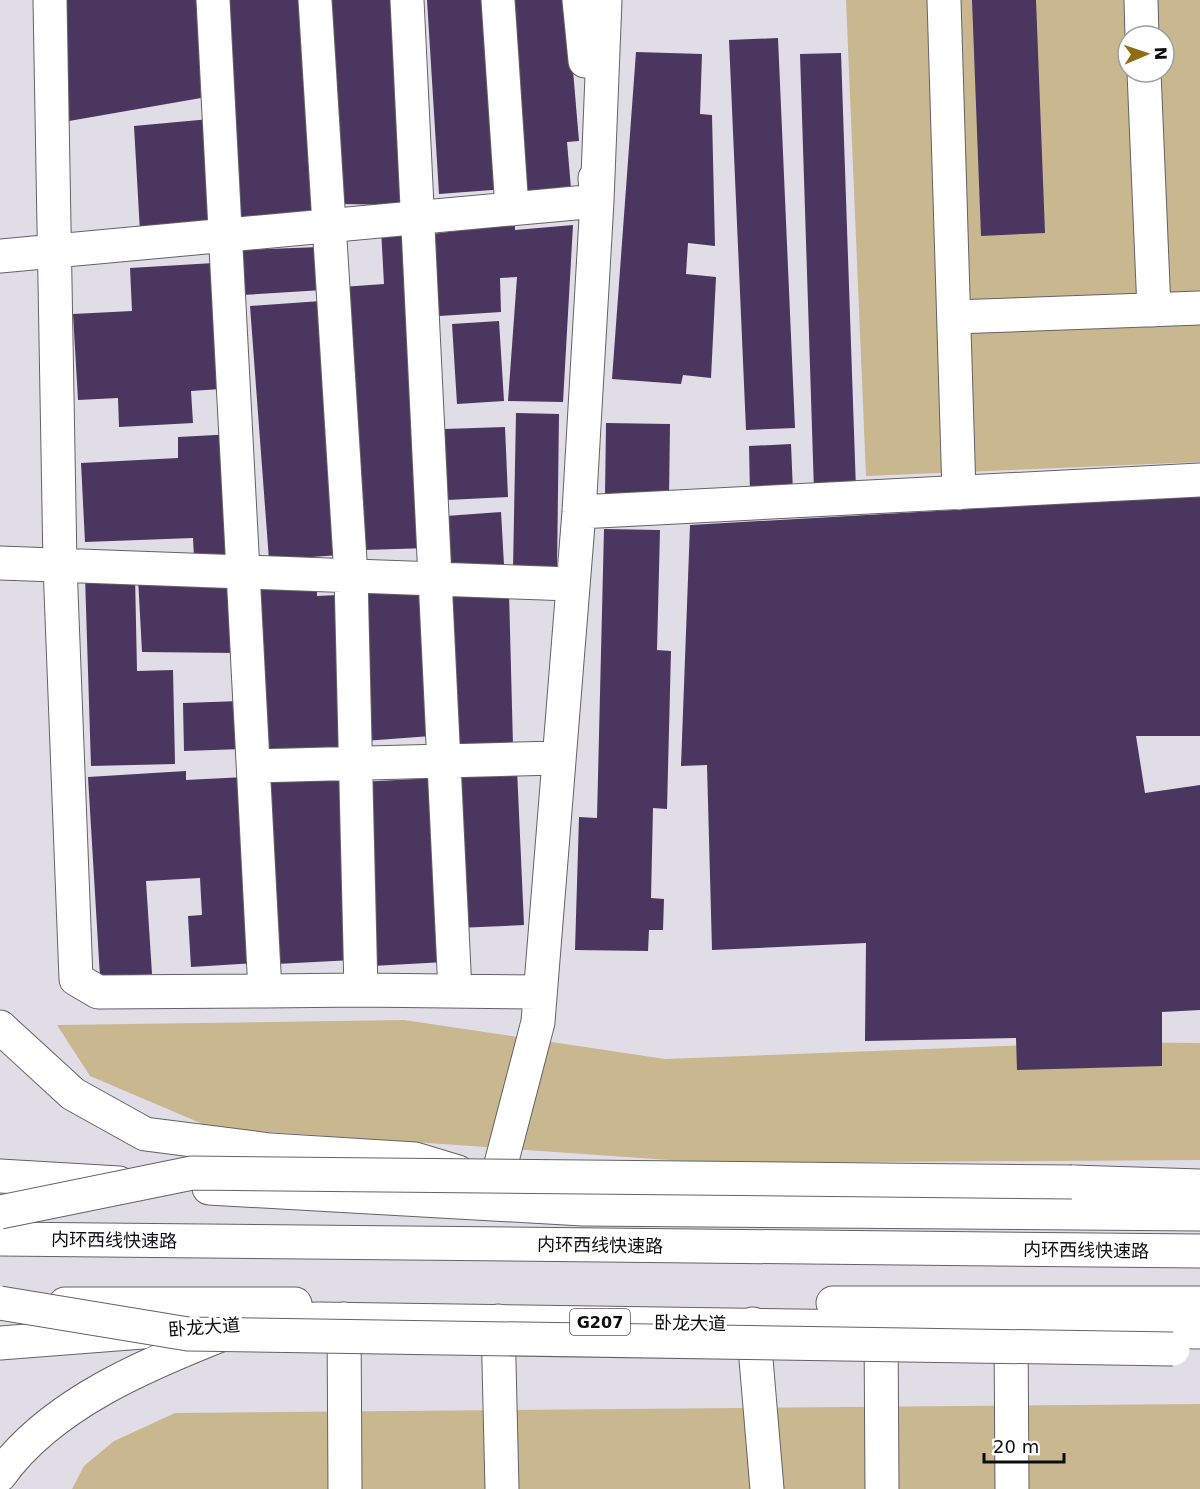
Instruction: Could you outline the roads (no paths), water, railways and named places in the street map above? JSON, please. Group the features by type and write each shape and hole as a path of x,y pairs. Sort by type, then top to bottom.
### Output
{"main road":[{"path":"50,0 60,565 75,980 98,992 361,990 540,992"},
{"path":"213,0 245,572 265,991"},
{"path":"315,0 351,576 361,990"},
{"path":"407,0 420,217 455,991"},
{"path":"498,0 512,209"},
{"path":"579,0 597,201"},
{"path":"496,1183 538,1022 571,584 579,512 597,201 605,0"},
{"path":"944,0 959,493"},
{"path":"1141,0 1142,24"},
{"path":"1145,84 1154,310"},
{"path":"0,256 597,201"},
{"path":"954,317 1200,308"},
{"path":"579,512 1200,480"},
{"path":"0,563 571,584"},
{"path":"254,766 558,758"},
{"path":"0,1027 73,1094 145,1134 270,1150 415,1159 583,1209"},
{"path":"0,1212 192,1173 1072,1182 1200,1186"},
{"path":"0,1176 583,1209 1200,1214"},
{"name":"内环西线快速路","path":"0,1239 1200,1251"},
{"path":"0,1304 1200,1303"},
{"path":"0,1304 188,1334 880,1335 1187,1350"},
{"path":"0,1475 33,1438 69,1409 155,1362 253,1323 331,1319 345,1489"},
{"name":"卧龙大道","path":"0,1343 331,1319 753,1324 880,1335 1011,1329 1200,1332"},
{"path":"498,1321 502,1489"},
{"path":"753,1324 767,1489"},
{"path":"1011,1329 1012,1489"},
{"path":"880,1335 882,1489"}]}
